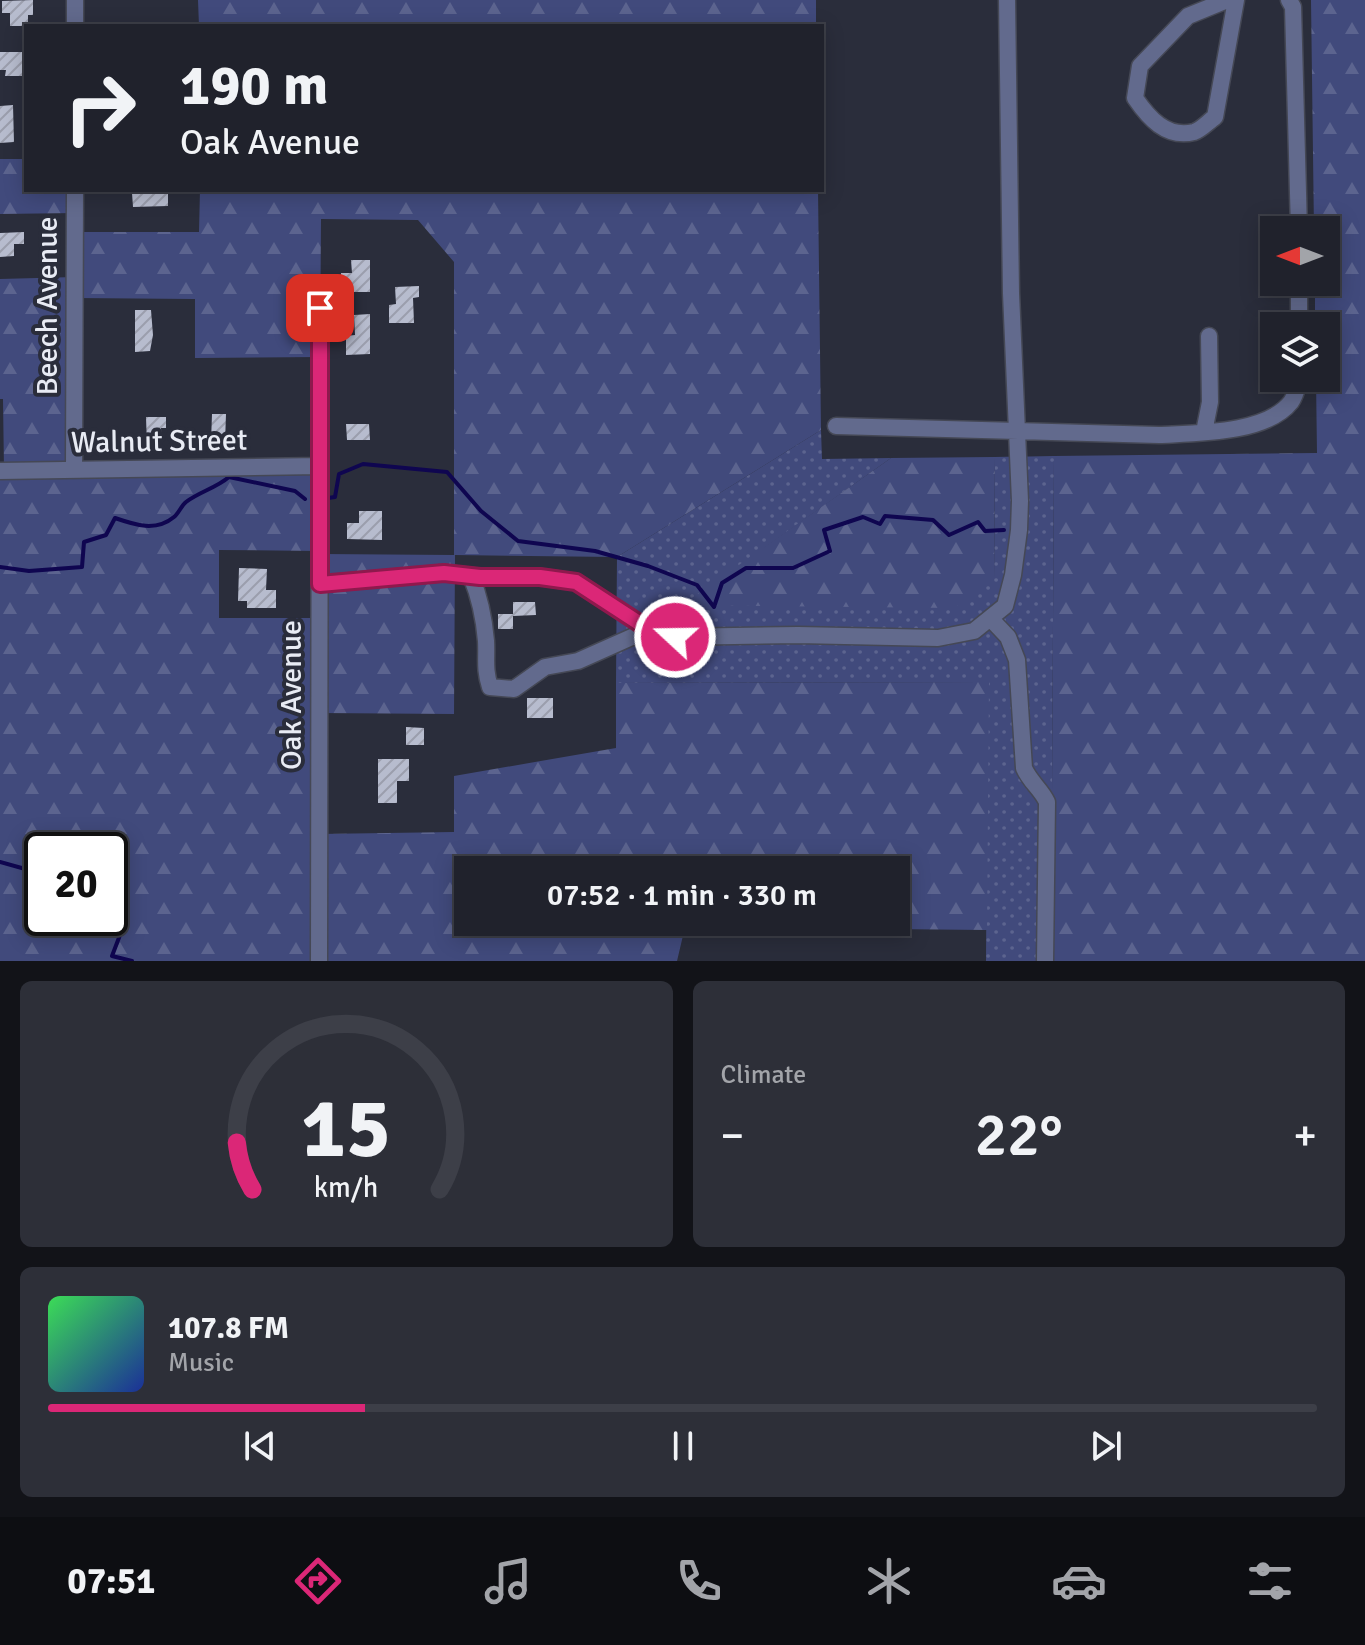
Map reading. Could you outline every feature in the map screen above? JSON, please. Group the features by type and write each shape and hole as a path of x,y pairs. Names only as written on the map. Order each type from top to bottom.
{"street":[{"path":"75,0 75,24"},
{"path":"320,584 444,573 540,577 576,582 642,625 675,637 798,635 938,638 974,631 1005,606 1019,530 1007,0"},
{"path":"1227,0 1188,16 1140,66 1135,98 1150,119 1172,132 1195,132 1215,117 1236,0"},
{"path":"1289,0 1293,7 1299,216"},
{"name":"Beech Avenue","path":"74,470 75,192"},
{"name":"Oak Avenue","path":"319,961 320,284"},
{"path":"1204,432 1210,402 1209,336"},
{"path":"836,426 1159,435 1204,432 1246,426 1277,414 1292,401 1295,392"},
{"name":"Walnut Street","path":"0,471 319,466"},
{"path":"471,576 481,601 486,644 484,670 490,687 514,689 545,667 578,661 652,628"},
{"path":"990,618 1008,637 1017,660 1024,768 1047,802 1045,961"}],"green space":[{"path":"198,0 816,0 816,24 199,24"},
{"path":"1311,0 1365,0 1365,961 1051,961 1054,456 1317,453 1316,392 1340,392 1340,312 1315,312 1315,296 1340,296 1340,216 1314,216"},
{"path":"0,159 24,159 24,192 75,192 75,213 0,214"},
{"path":"200,192 818,192 821,430 617,557 455,555 454,714 320,713 320,834 454,832 454,776 616,748 616,683 989,682 987,930 910,929 910,856 454,856 454,936 683,936 677,961 0,961 0,471 4,470 3,399 0,399 0,279 75,277 75,232 199,232","holes":["321,219 418,220 454,262 454,555 319,554 319,618 219,618 219,550 319,551 319,466 74,469 76,298 195,299 195,358 320,357"]},
{"path":"821,430 822,459 891,458 684,605 994,579 995,457 1054,456 1051,961 986,961 988,682 616,683 617,557"},
{"path":"995,457 994,579 954,608 682,605 891,458"}],"building":[{"path":"33,0 33,15 28,15 28,24 10,26 10,13 2,13 2,1"},
{"path":"0,52 24,52 23,76 5,76 6,70 0,70"},
{"path":"13,105 14,142 0,143 0,106"},
{"path":"168,192 168,206 133,207 132,193"},
{"path":"24,232 24,244 14,244 14,256 0,257 0,233"},
{"path":"351,260 370,260 370,292 341,292 341,273 352,273"},
{"path":"419,286 419,297 413,298 414,323 389,323 389,305 396,304 395,287"},
{"path":"135,310 151,310 153,335 150,351 135,352"},
{"path":"370,314 370,354 346,355 346,336 355,335 354,315"},
{"path":"212,414 226,414 225,443 211,442"},
{"path":"146,417 166,417 166,428 161,428 162,447 147,447"},
{"path":"346,424 369,424 370,440 347,440"},
{"path":"359,511 382,511 382,540 347,539 347,523 359,523"},
{"path":"239,568 267,569 266,590 276,590 276,608 247,608 247,601 238,601"},
{"path":"513,602 535,602 536,615 513,616 513,629 498,629 498,614 513,614"},
{"path":"527,698 553,698 553,718 527,718"},
{"path":"406,727 424,728 424,745 406,745"},
{"path":"378,759 409,759 409,781 397,781 397,803 378,803"}],"waterway":[{"path":"328,498 335,497 339,474 363,464 447,472 481,511 518,541 595,551 648,566 697,585 714,607 722,583 746,568 793,568 830,551 824,530 863,517 880,524 885,516 933,520 949,535 978,522 985,531 1004,530"},
{"path":"0,567 29,571 82,567 84,542 106,535 115,518 138,525 153,526 167,522 184,504 229,477 295,491 305,499"},
{"path":"0,862 24,869"},
{"path":"120,936 112,956 132,961"}],"route":[{"path":"320,308 320,584 444,573 480,577 540,577 576,582 642,625 675,637"}]}
